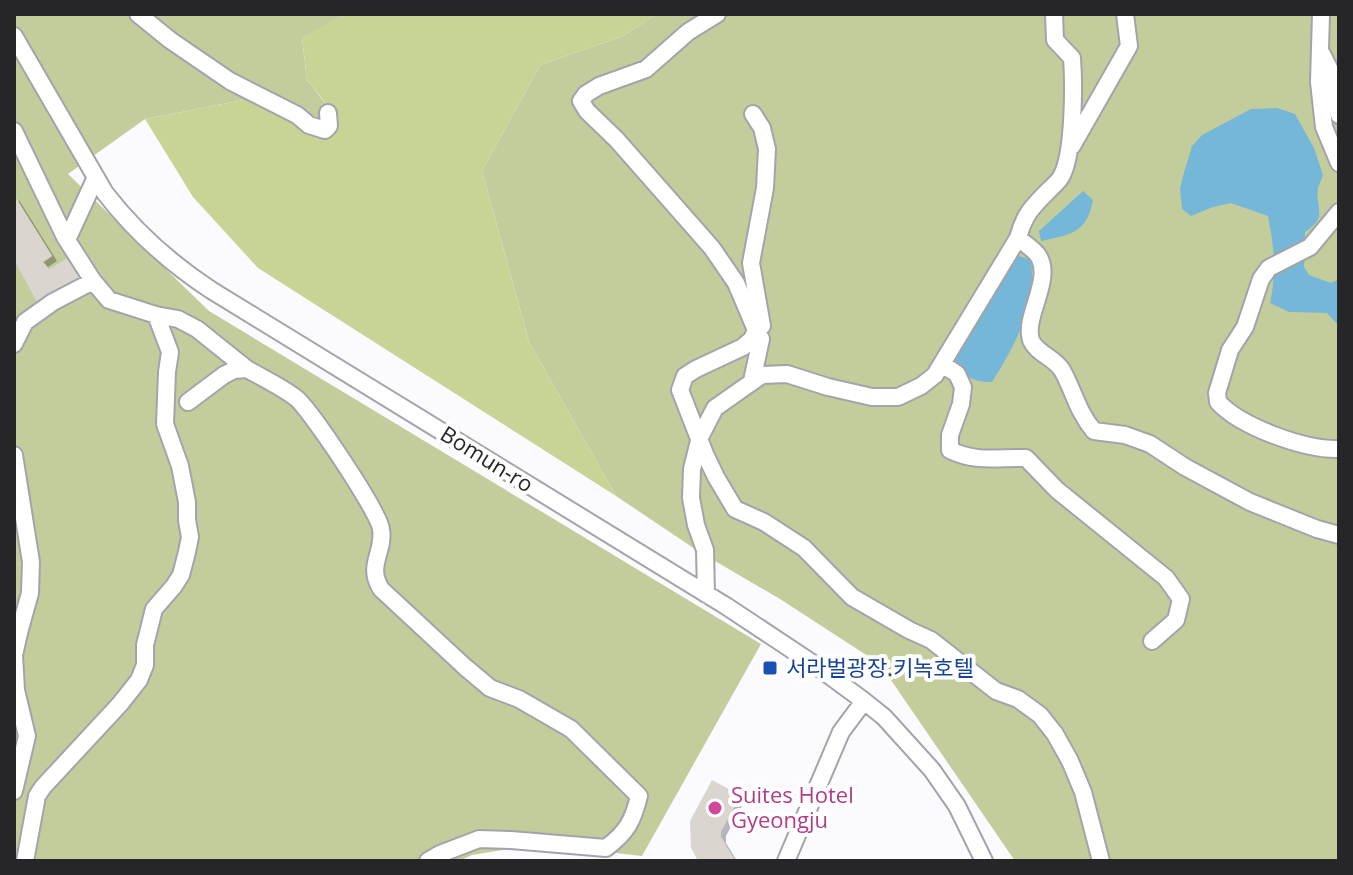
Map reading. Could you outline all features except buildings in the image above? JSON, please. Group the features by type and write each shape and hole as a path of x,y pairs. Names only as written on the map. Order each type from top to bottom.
{"street":[{"path":"138,14 230,81 297,115 309,125 325,130 329,126 328,113"},
{"path":"717,14 688,32 646,69 599,86 581,101 712,248 736,283 761,339 757,378"},
{"path":"1054,14 1055,40 1072,58 1068,155"},
{"path":"1125,14 1129,46"},
{"path":"706,594 705,550 691,498 692,469 700,437 715,408 757,378 787,374 872,397 898,397 935,375 1018,238 1023,220 1061,177 1068,155 1129,46 1139,14"},
{"path":"1321,14 1319,82 1324,127 1339,163"},
{"name":"Bomun-ro","path":"14,36 105,193 121,214 161,253 184,272 706,594 818,667 884,717 932,770 957,806 984,861"},
{"path":"1320,49 1332,74 1339,115"},
{"path":"753,114 762,128 767,149 765,188 751,263 766,343 757,378"},
{"path":"14,131 67,240 109,300 178,319 197,329 247,369 297,398 355,479 378,518 382,530 374,568 381,589 490,688 519,699 571,729 639,796 634,816 624,833 606,848 479,839 428,861"},
{"path":"67,240 96,177"},
{"path":"1339,212 1310,247 1269,268 1261,279 1245,327 1230,350 1217,393 1218,402 1224,409 1261,430 1326,450 1339,449"},
{"path":"1018,238 1038,255 1042,266 1039,300 1031,317 1032,344 1061,367 1083,418 1094,431 1125,435 1150,444 1250,502 1339,535"},
{"path":"14,344 25,322 53,302 93,281"},
{"path":"25,861 37,796 139,680 145,665 145,645 154,609 181,575 187,552 190,537 187,502 180,466 165,424 170,352 156,315"},
{"path":"756,330 743,347 685,376 680,390 705,454 735,509 764,522 804,548 852,597 931,640 996,691 1018,699 1040,715 1055,734 1083,792 1101,861"},
{"path":"942,364 957,374 963,387 961,404 950,435 950,450 964,457 1026,458 1057,490 1166,578 1181,599 1176,620 1152,641"},
{"path":"188,402 224,375 247,369"},
{"path":"14,455 31,562 30,593 14,655 16,690 27,736 14,791"},
{"path":"786,861 841,732 864,701"}],"green space":[{"path":"14,14 346,14 302,38 307,80 339,121 333,135 313,129 254,98 145,119 68,174 209,311 761,644 642,856 539,844 472,855 459,861 14,861"},
{"path":"346,14 657,14 623,36 540,65 482,171 529,342 616,496 258,268 193,197 145,119 254,98 313,129 333,135 339,120 307,80 302,37"},
{"path":"657,14 1339,14 1339,861 1015,861 880,664 616,496 529,342 482,171 540,65 623,36"}],"water":[{"path":"1277,108 1295,114 1314,148 1323,175 1318,188 1319,217 1305,232 1304,267 1309,275 1331,283 1339,279 1339,322 1336,323 1327,313 1289,312 1270,303 1274,259 1268,216 1231,203 1191,216 1182,209 1180,189 1183,176 1192,146 1202,135 1251,109"},
{"path":"1083,191 1093,200 1082,226 1069,234 1041,241 1039,231"},
{"path":"1014,254 1031,260 1031,293 1027,309 1009,354 992,382 975,380 955,362 963,341 994,293"}],"place":[{"name":"서라벌광장.키녹호텔","path":"770,668"},
{"name":"Suites Hotel Gyeongju","path":"715,808"}]}
